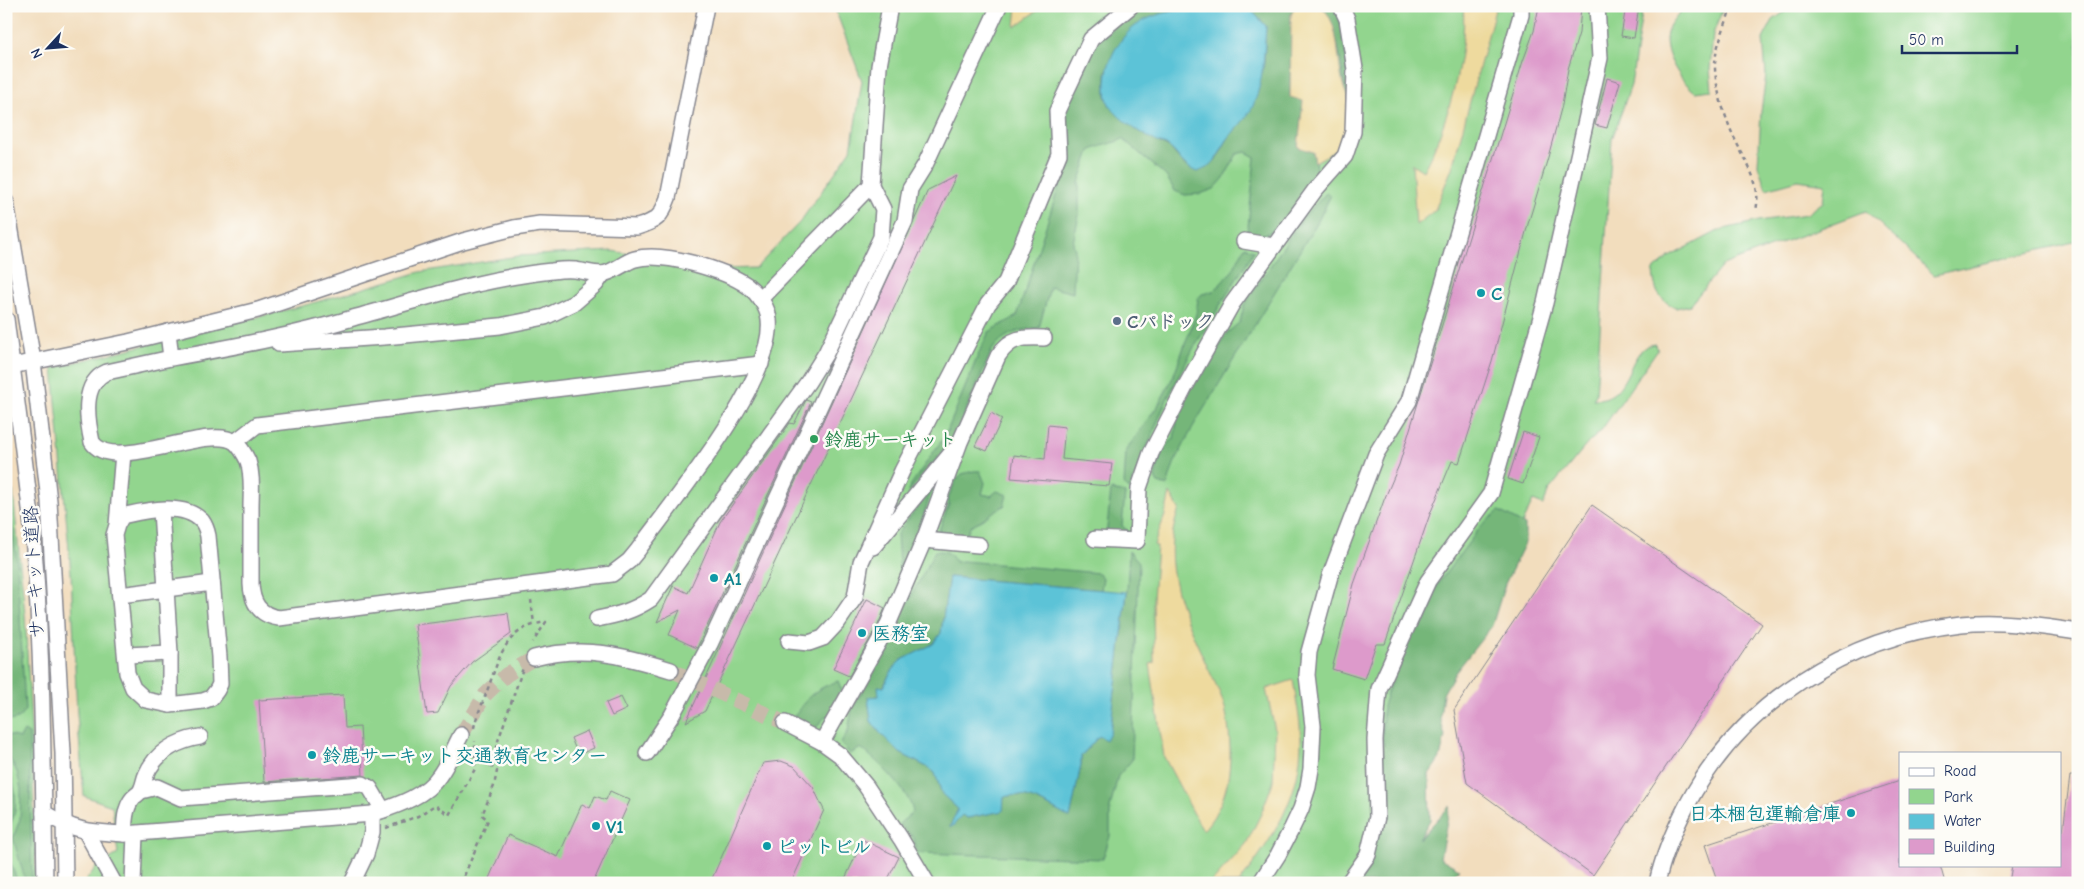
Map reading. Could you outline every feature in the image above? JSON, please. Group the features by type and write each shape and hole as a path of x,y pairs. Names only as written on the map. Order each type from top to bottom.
{"street":[{"path":"12,366 258,310 463,241 514,228 540,224 637,227 656,219 662,213 668,198 706,6"},
{"path":"597,619 624,614 638,608 651,599 808,382 826,352 881,237 883,209 871,185 879,66 890,6"},
{"path":"647,753 672,715 710,644 905,221 910,189 925,165 999,6"},
{"path":"789,641 809,643 823,638 838,622 855,597 861,562 902,471 983,313 1006,282 1059,154 1057,111 1091,39 1131,6"},
{"path":"1095,539 1137,541 1139,488 1151,453 1232,304 1273,246 1345,156 1353,132 1355,69 1347,19 1342,6"},
{"path":"1260,883 1292,828 1308,787 1312,762 1314,726 1307,675 1309,652 1330,576 1376,454 1409,402 1484,146 1521,15 1521,6"},
{"path":"1348,883 1368,855 1377,817 1375,740 1379,689 1428,581 1491,493 1494,484 1545,303 1600,58 1598,6"},
{"path":"760,299 871,185"},
{"name":"サーキット道路","path":"6,202 33,361 50,510 66,826 65,883"},
{"path":"1244,241 1273,246"},
{"path":"266,341 281,345 374,338 500,326 545,317 574,304 596,284 603,274 636,259 672,259 690,262 733,278 746,285 760,299 769,320 767,344 761,364 736,412 720,437 638,550 622,568 612,574 603,576 288,618 269,616 257,607 252,593 251,473 244,454 235,442 226,438 123,453 104,452 96,448 92,442 88,394 91,386 101,374 107,372 266,341 471,284 553,270 572,269 603,274"},
{"name":"サーキット道路","path":"6,319 21,425 33,539 40,672 45,883"},
{"path":"168,332 171,358"},
{"path":"822,742 876,648 924,540 960,442 1004,346 1016,340 1044,338"},
{"path":"235,442 257,425 761,364"},
{"path":"861,562 960,442"},
{"path":"117,525 122,516 161,510 184,510 196,516 204,523 208,536 220,657 220,684 211,698 203,701 170,704 146,700 133,688 127,673 114,535 117,525 123,453"},
{"path":"161,510 170,653 170,704"},
{"path":"924,540 979,545"},
{"path":"120,595 212,583"},
{"path":"1657,883 1667,850 1679,821 1702,780 1720,755 1763,708 1818,669 1861,648 1898,636 1962,624 2014,623 2078,632"},
{"path":"534,658 555,653 597,652 627,657 671,670"},
{"path":"126,655 170,653"},
{"path":"785,723 822,742 840,755 866,786 927,883"},
{"path":"44,813 66,826 86,832 130,834 378,812 400,804 431,787 440,776 461,735"},
{"path":"141,791 145,775 166,748 184,740 200,737"},
{"path":"133,883 130,834 124,821 132,798 141,791 157,787 182,798 363,784 370,788 378,812 366,854 352,883"},
{"path":"86,832 114,883"}],"path":[{"path":"1731,6 1716,47 1715,69 1717,86 1729,126 1754,177 1757,192 1756,210"},
{"path":"461,883 488,820"}],"green space":[{"name":"鈴鹿サーキット","path":"834,6 1643,6 1631,85 1612,139 1596,395 1593,399 1606,398 1615,392 1623,383 1639,353 1646,347 1655,344 1658,349 1600,432 1588,443 1549,490 1543,505 1533,501 1503,562 1417,654 1383,847 1355,883 84,883 97,866 118,854 112,806 84,796 77,714 71,573 53,368 306,305 420,272 518,256 612,251 722,269 756,268 800,222 851,150 862,81"},
{"path":"1136,6 1201,6 1151,17 1106,71 1106,96 1110,106 1138,131 1171,149 1186,167 1216,160 1230,135 1252,107 1264,64 1266,26 1251,10 1244,6 1295,6 1291,15 1290,96 1303,101 1298,147 1313,152 1317,172 1298,206 1282,225 1260,236 1247,237 1255,157 1246,152 1237,154 1224,178 1214,189 1200,194 1185,195 1175,191 1166,176 1123,139 1090,151 1079,183 1079,215 1073,243 1075,250 1073,293 1050,287 1039,328 1013,333 997,344 992,350 953,440 908,492 910,486 946,434 989,332 1017,316 1067,161 1063,112 1089,53"},
{"path":"1321,6 1336,6 1342,25 1352,103 1346,97 1341,62 1332,23"},
{"path":"1684,6 1724,6 1713,34 1710,69 1712,90 1695,92 1677,72 1669,55 1666,37 1668,29"},
{"path":"1793,6 2078,6 2078,241 1934,275 1866,211 1723,265 1690,305 1676,308 1665,301 1656,289 1653,271 1669,257 1720,230 1759,221 1807,214 1823,202 1825,184 1798,180 1766,189 1758,165 1761,112 1766,75 1763,39 1773,20"},
{"path":"1327,192 1330,197 1318,221 1194,425 1174,464 1167,486 1158,483 1155,478 1159,461 1163,451 1174,439 1177,419 1186,394 1212,351 1220,346 1226,334 1240,322 1244,305 1303,218"},
{"path":"1245,246 1254,251 1194,347 1166,401 1130,489 1124,485 1126,450 1159,404 1173,377 1196,314 1198,299 1202,294 1214,291 1233,270"},
{"path":"980,471 985,483 982,494 991,496 997,491 1007,495 1004,506 970,526 966,538 938,533 949,504 948,498 956,480 962,474"},
{"path":"6,488 13,491 25,615 32,743 36,883 6,883"},
{"path":"932,488 918,534 900,578 897,534"},
{"path":"1111,490 1125,493 1122,526 1127,530 1128,540 1106,537"},
{"path":"6,493 8,494 17,560 25,710 17,719 12,720 6,720"},
{"path":"1499,511 1525,525 1525,543 1505,584 1492,626 1455,673 1443,694 1440,717 1445,736 1440,758 1429,774 1430,820 1419,839 1450,806 1440,858 1459,869 1446,883 1356,883 1379,834 1385,806 1381,762 1383,706 1394,671 1422,605 1482,525"},
{"path":"935,551 947,552 955,562 963,561 1099,573 1103,578 1101,590 949,577 941,633 933,644 900,661 889,675 879,696 868,697 871,721 880,733 900,753 935,773 942,794 958,809 950,826 962,814 968,818 1002,811 1004,797 1013,795 1038,801 1070,818 1081,765 1081,756 1099,736 1110,732 1127,592 1129,551 1139,562 1132,760 1118,776 1110,808 1110,836 1103,859 917,853 914,838 899,824 913,812 906,795 884,769 861,748 850,754 841,743 848,731 852,709 891,641 890,636"},
{"path":"838,681 844,696 833,715 825,717 815,729 790,719 814,693"},
{"path":"24,731 29,734 32,883 26,883 13,838 20,819 21,789 17,772 6,751 8,735 20,738"},
{"path":"6,765 16,797 14,814 7,829"},
{"path":"6,850 18,883 6,883"}],"sand":[{"path":"1017,6 1044,6 1015,27"},
{"path":"1295,6 1321,6 1329,16 1337,40 1342,81 1352,103 1351,121 1340,148 1315,162 1313,152 1298,147 1303,101 1290,97 1291,15"},
{"path":"1463,6 1496,6 1452,168 1435,210 1416,225 1412,164 1423,171 1440,135 1459,68 1464,25"},
{"path":"1170,493 1179,509 1173,530 1171,550 1176,590 1182,609 1221,697 1225,708 1229,734 1230,761 1226,788 1215,815 1203,831 1164,757 1150,664 1154,663 1153,599 1157,546 1154,545 1165,515"},
{"path":"1293,680 1301,737 1297,778 1291,797 1274,833 1239,883 1211,883 1246,844 1261,814 1273,782 1275,730 1266,689"}],"water":[{"path":"1201,6 1244,6 1251,10 1266,26 1261,77 1253,106 1227,140 1215,160 1208,167 1197,172 1187,166 1166,145 1141,133 1118,116 1109,104 1106,77 1108,66 1117,46 1139,23 1168,12"},
{"path":"949,577 1127,592 1110,732 1106,740 1099,736 1081,756 1081,765 1070,818 1038,801 1013,795 1004,797 1003,811 967,818 962,815 950,827 958,809 942,794 935,773 900,753 871,721 868,697 879,696 878,686 884,687 889,675 900,661 933,644 941,633"}],"building":[{"name":"C","path":"1539,6 1581,6 1579,33 1568,69 1562,105 1492,361 1459,463 1452,461 1430,514 1385,644 1376,644 1364,679 1332,669 1354,584 1384,500 1399,465 1523,61 1534,31"},
{"path":"1626,6 1639,6 1634,38 1621,36"},
{"path":"1607,78 1620,82 1607,128 1595,125"},
{"path":"956,176 705,711 686,722 928,190"},
{"name":"A1","path":"806,400 811,402 697,648 669,635 680,610 657,622 673,586 688,593 720,522 790,423 794,424"},
{"path":"991,413 1002,419 987,451 975,446"},
{"path":"1048,425 1065,427 1062,459 1112,464 1109,486 1011,478 1014,455 1045,459"},
{"path":"1523,432 1539,437 1523,484 1508,479"},
{"path":"1592,505 1762,624 1593,875 1467,783 1454,710"},
{"name":"医務室","path":"867,599 885,608 878,625 849,676 833,669"},
{"path":"508,613 511,634 472,662 451,686 438,713 427,714 415,625"},
{"name":"鈴鹿サーキット交通教育センター","path":"343,695 345,728 360,727 363,775 264,782 259,700"},
{"path":"621,697 627,709 612,716 606,703"},
{"path":"587,731 594,748 578,755 571,738"},
{"name":"ピットビル","path":"781,761 794,766 813,787 824,810 791,883 710,883 763,763"},
{"path":"2070,776 2078,776 2078,883 2009,883 2012,866 2062,866 2063,831"},
{"name":"日本梱包運輸倉庫","path":"1899,781 1899,866 1940,866 1945,883 1718,883 1705,845"},
{"path":"610,791 630,800 593,883 487,883 508,835 558,857 582,804 590,808 595,796 606,800"},
{"path":"863,840 899,857 886,883 843,883"}],"tunnel":[{"path":"461,735 485,695 506,675 534,658"},
{"path":"671,670 785,723"}],"place":[{"name":"C","path":"1481,293"},
{"name":"Cパドック","path":"1117,321"},
{"name":"鈴鹿サーキット","path":"814,439"},
{"name":"A1","path":"714,578"},
{"name":"医務室","path":"862,633"},
{"name":"鈴鹿サーキット交通教育センター","path":"312,755"},
{"name":"日本梱包運輸倉庫","path":"1851,813"},
{"name":"V1","path":"596,826"},
{"name":"ピットビル","path":"767,846"}]}
